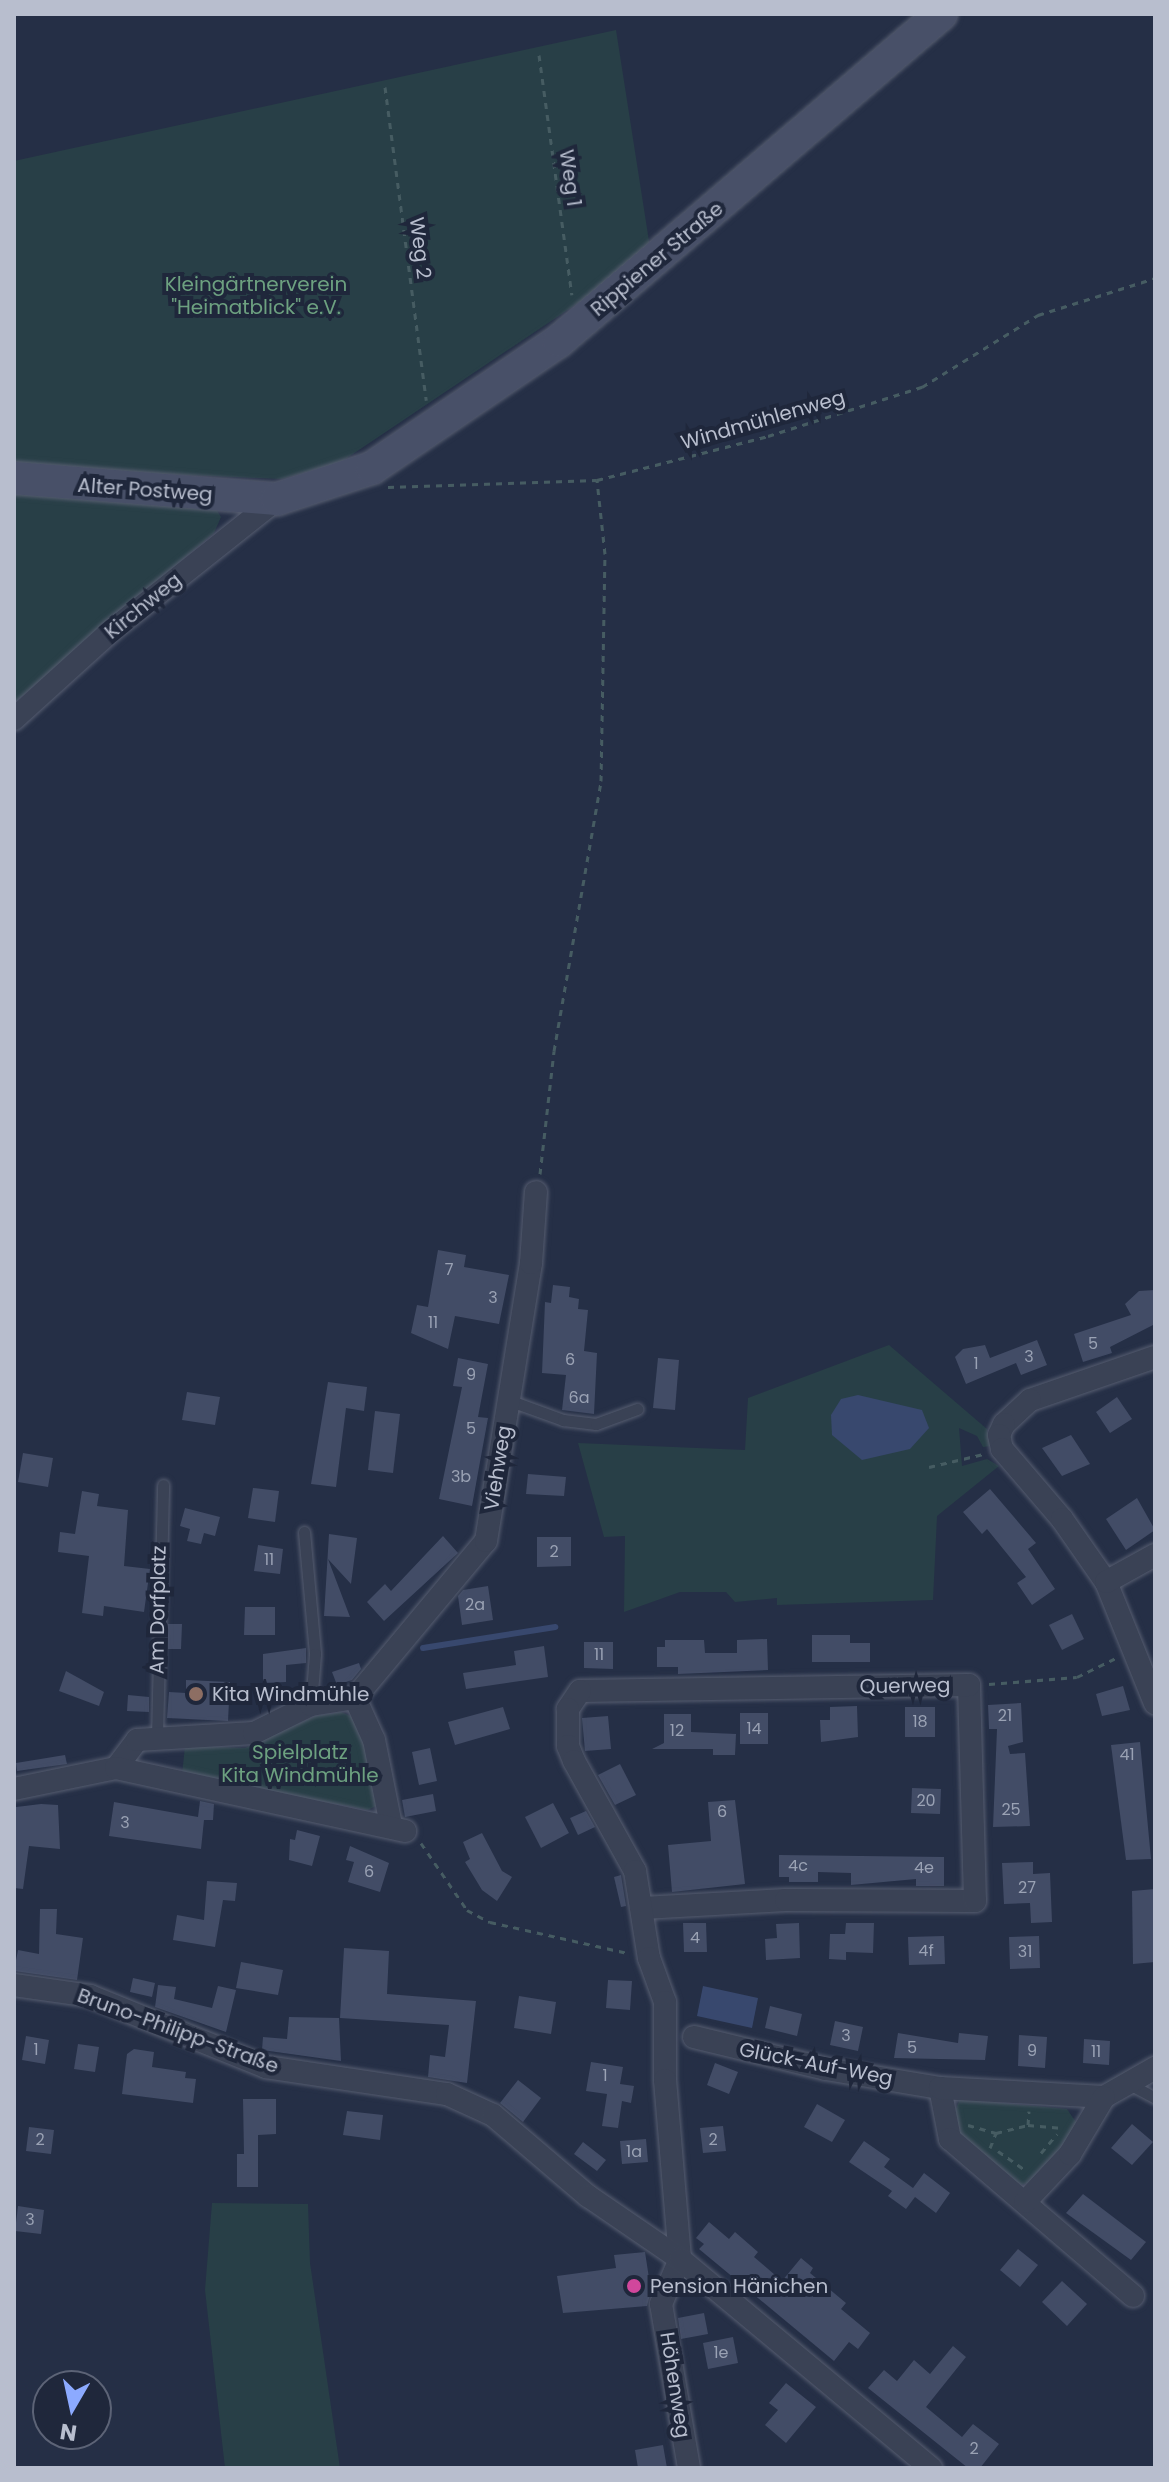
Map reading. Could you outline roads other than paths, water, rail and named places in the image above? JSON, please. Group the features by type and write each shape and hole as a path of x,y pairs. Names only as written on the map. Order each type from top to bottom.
{"street":[{"name":"Rippiener Straße","path":"277,499 354,477 559,341 941,14"},
{"name":"Alter Postweg","path":"14,478 277,499"},
{"name":"Kirchweg","path":"14,719 111,631 277,499"},
{"name":"Viehweg","path":"355,1698 486,1541 531,1263 536,1192"},
{"path":"1155,1357 1030,1400 1004,1424 999,1435 1002,1449 1062,1519 1106,1582 1137,1648 1155,1703"},
{"path":"1106,1582 1155,1555"},
{"name":"Querweg","path":"643,1908 786,1900 975,1901 969,1685 580,1691 568,1709 568,1746 635,1871 649,1958 665,2002 665,2080 680,2259"},
{"path":"14,1789 116,1768 398,1828 374,1740 355,1698 311,1705 254,1733 221,1739 157,1736 137,1740 116,1768"},
{"name":"Bruno-Philipp-Straße","path":"14,1985 90,1996 266,2067 447,2094 493,2115 588,2196 680,2259 931,2468"},
{"name":"Glück-Auf-Weg","path":"694,2037 826,2069 940,2088 1031,2096 1104,2097 1131,2085 1155,2068"},
{"path":"940,2088 942,2117 950,2139 1133,2296"},
{"path":"1025,2202 1084,2133 1104,2097"},
{"name":"Höhenweg","path":"680,2259 661,2304 689,2468"}],"lane":[{"path":"508,1400 563,1420 596,1424 637,1409"},
{"name":"Am Dorfplatz","path":"157,1736 163,1485"},
{"path":"304,1532 315,1654 311,1705"},
{"path":"1131,2085 1155,2098"}],"water":[{"path":"858,1395 922,1410 929,1428 910,1449 862,1460 832,1435 831,1415 841,1399"},
{"path":"703,1986 758,1998 752,2028 697,2016"}],"waterway":[{"path":"423,1648 555,1627"}],"place":[{"name":"Kita Windmühle","path":"196,1694"},
{"name":"Pension Hänichen","path":"634,2286"}],"park label":[{"name":"Kleingärtnerverein \"Heimatblick\" e.V.","path":"256,296"},
{"name":"Spielplatz Kita Windmühle","path":"300,1764"}]}
